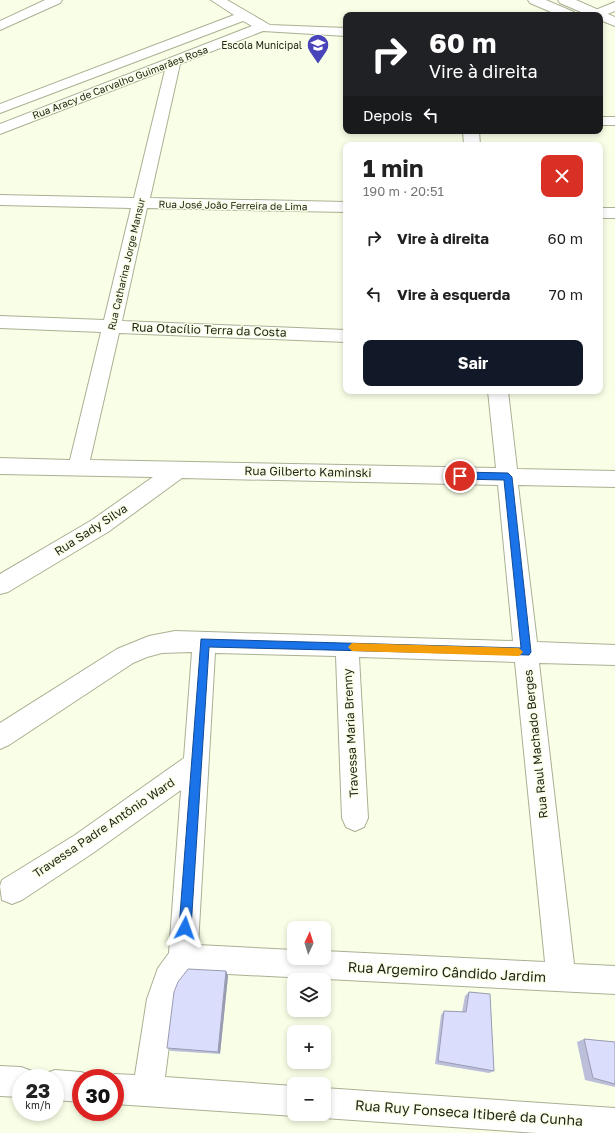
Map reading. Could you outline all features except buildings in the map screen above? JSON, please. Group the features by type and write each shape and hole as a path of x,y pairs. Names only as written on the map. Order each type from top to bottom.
{"street":[{"path":"6,23 55,0"},
{"path":"6,23 68,0"},
{"path":"218,0 262,27 279,31 343,32"},
{"path":"535,0 562,12"},
{"path":"566,0 593,12"},
{"path":"602,12 615,6"},
{"name":"Rua Aracy de Carvalho Guimarães Rosa","path":"0,109 244,16"},
{"path":"603,16 615,22"},
{"name":"Rua Aracy de Carvalho Guimarães Rosa","path":"0,129 262,27"},
{"path":"603,30 615,35"},
{"name":"Rua Catharina Jorge Mansur","path":"78,468 174,61"},
{"path":"603,121 615,121"},
{"name":"Rua José João Ferreira de Lima","path":"0,200 343,207"},
{"path":"603,213 615,213"},
{"name":"Rua Otacílio Terra da Costa","path":"0,322 343,336"},
{"name":"Rua Raul Machado Berges","path":"498,394 561,977"},
{"name":"Rua Gilberto Kaminski","path":"0,466 615,479"},
{"name":"Rua Sady Silva","path":"0,586 100,526 178,470"},
{"path":"0,737 125,656 139,648 156,643 204,642 615,655"},
{"path":"148,1091 160,999 168,978 183,958 204,642"},
{"name":"Travessa Maria Brenny","path":"347,647 355,818"},
{"name":"Travessa Padre Antônio Ward","path":"12,890 116,822 196,764"},
{"name":"Rua Argemiro Cândido Jardim","path":"183,958 615,980"},
{"path":"0,1081 12,1082"},
{"path":"124,1090 287,1101"},
{"name":"Rua Ruy Fonseca Itiberê da Cunha","path":"331,1103 615,1123"}],"slow traffic":[{"path":"352,647 519,652"}],"place":[{"name":"Escola Municipal","path":"318,64"}],"route":[{"path":"185,928 204,642 526,652 508,477 460,476"}]}
